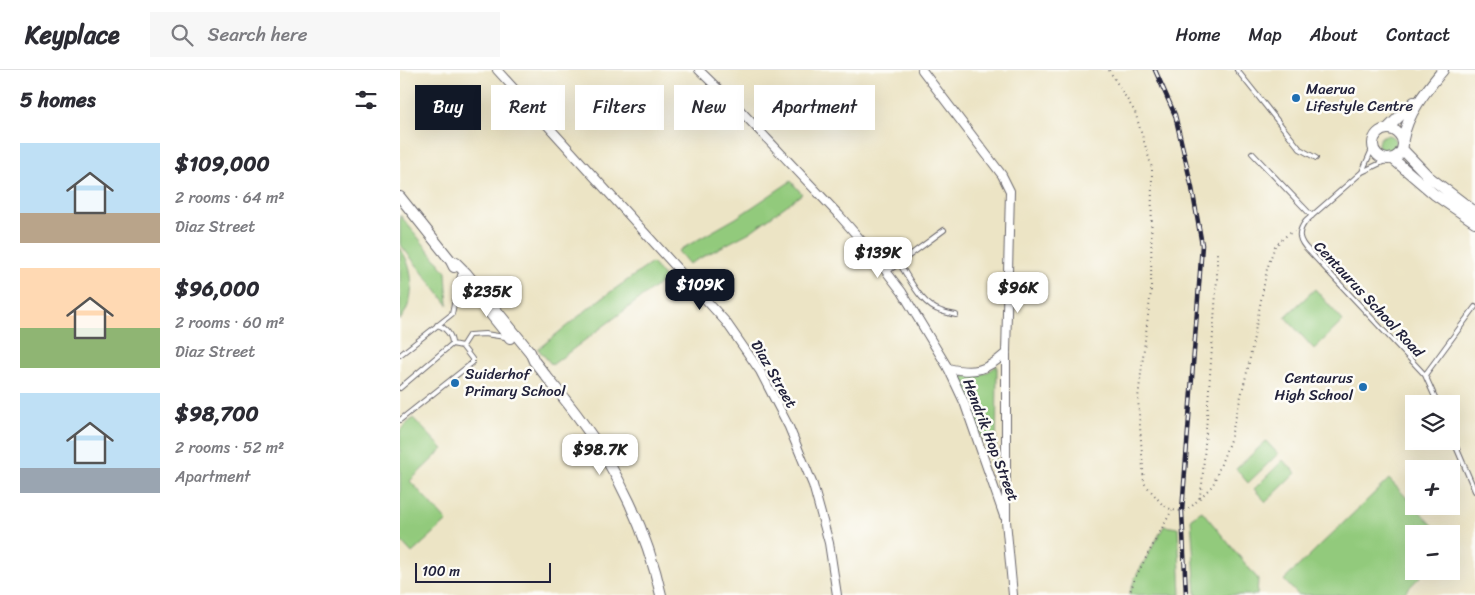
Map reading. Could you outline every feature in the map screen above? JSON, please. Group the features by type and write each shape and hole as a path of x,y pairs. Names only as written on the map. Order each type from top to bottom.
{"street":[{"name":"Diaz Street","path":"497,70 726,322 760,371 789,427 814,485 829,543 837,595"},
{"name":"Hendrik Hop Street","path":"699,70 738,108 826,201 873,254 902,292 948,368 964,402 1006,521"},
{"path":"922,70 1002,175 1010,191 1006,353 1006,521 1013,595"},
{"path":"1390,159 1397,157 1403,145 1408,119 1426,91 1443,70"},
{"path":"1426,91 1388,128 1379,131 1375,135 1373,147 1378,156 1390,159 1434,194 1475,222"},
{"path":"1388,128 1398,132 1403,145 1429,177 1475,212"},
{"path":"400,197 452,261 460,275 510,338 526,357 534,361"},
{"path":"452,261 460,267 497,311 580,419 616,478 634,513 656,570 662,595"},
{"name":"Hendrik Hop Street","path":"948,368 970,372 995,363 1006,353"}],"lane":[{"path":"1237,70 1300,149 1316,158"},
{"path":"1362,172 1373,147"},
{"path":"1252,153 1312,216"},
{"path":"1300,228 1362,172 1390,159"},
{"name":"Centaurus School Road","path":"1300,228 1300,237 1303,245 1425,375 1434,395"},
{"path":"887,272 944,230"},
{"path":"899,262 922,297 929,304 939,311 956,315"},
{"path":"400,355 452,314 460,275"},
{"path":"1425,375 1475,307"},
{"path":"400,388 452,344 452,338 447,331 442,326 437,326"},
{"path":"462,346 469,335 485,334 510,338"},
{"path":"400,420 472,363 472,358 462,346 452,344"},
{"path":"1457,450 1475,491"}],"path":[{"path":"1109,70 1135,112 1152,168 1150,291 1138,398 1144,484 1162,504 1172,510 1182,510 1191,507 1213,486 1230,440 1248,368 1267,269 1276,246 1287,235 1300,228"},
{"path":"1199,499 1203,476 1217,253"},
{"path":"1129,595 1135,578 1172,510"}],"green space":[{"path":"1383,135 1391,135 1396,140 1394,151 1383,153 1378,148 1378,140"},
{"path":"791,181 802,194 750,232 689,264 678,251 736,218"},
{"path":"400,215 446,272 448,305 400,244"},
{"path":"400,248 409,265 412,284 409,303 400,320"},
{"path":"652,263 666,279 552,365 538,349 599,300"},
{"path":"1315,289 1343,321 1314,349 1285,317"},
{"path":"997,365 996,477 975,416 957,375 978,375 988,372"},
{"path":"413,418 443,449 410,481 447,521 412,553 400,540 400,430"},
{"path":"1266,441 1278,454 1248,483 1236,469"},
{"path":"1283,460 1296,473 1266,502 1254,489"},
{"path":"1389,479 1405,496 1405,515 1423,515 1432,525 1405,525 1405,580 1417,580 1402,595 1298,595 1284,580"},
{"path":"1202,511 1258,579 1257,595 1196,595 1191,518"},
{"path":"1164,526 1178,528 1181,595 1129,595 1135,578"}],"railway":[{"path":"1155,70 1175,115 1192,188 1202,245 1182,511 1186,595"}],"place":[{"name":"Maerua Lifestyle Centre","path":"1296,98"},
{"name":"Suiderhof Primary School","path":"455,383"},
{"name":"Centaurus High School","path":"1363,387"}]}
